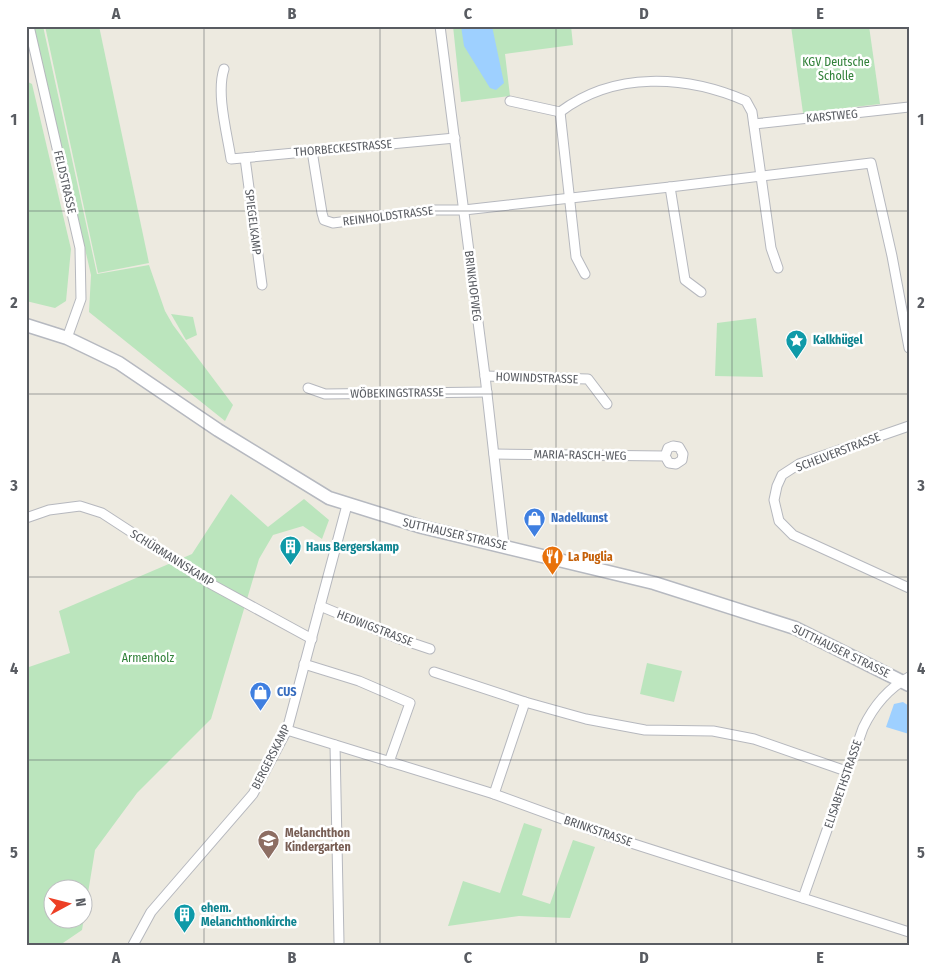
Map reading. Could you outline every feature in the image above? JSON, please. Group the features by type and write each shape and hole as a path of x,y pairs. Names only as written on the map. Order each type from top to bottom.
{"street":[{"name":"FELDSTRASSE","path":"29,26 80,248 81,299 66,338"},
{"name":"BRINKHOFWEG","path":"440,26 487,392 504,545"},
{"name":"THORBECKESTRASSE","path":"224,69 221,78 222,95 231,159 455,138"},
{"path":"510,101 560,112 577,99 605,87 622,83 656,81 690,85 731,94 746,101 752,112 771,248 778,268"},
{"name":"KARSTWEG","path":"754,124 909,107"},
{"path":"560,112 568,199 576,257 585,274"},
{"name":"REINHOLDSTRASSE","path":"312,151 324,220 333,223 432,210 464,210 670,188 871,163 896,277 909,348"},
{"name":"SPIEGELKAMP","path":"245,158 262,285"},
{"path":"670,188 685,280 701,292"},
{"name":"SUTTHAUSER STRASSE","path":"26,325 66,338 119,363 218,430 313,489 347,505 422,528 504,545 654,583 795,628 906,681"},
{"name":"HOWINDSTRASSE","path":"485,376 588,379 607,404"},
{"name":"WÖBEKINGSTRASSE","path":"308,388 325,394 487,392"},
{"name":"SCHELVERSTRASSE","path":"909,426 799,464 782,475 774,500 779,521 793,534 909,588"},
{"name":"MARIA-RASCH-WEG","path":"494,454 665,456"},
{"name":"BERGERSKAMP","path":"133,945 151,912 252,794 287,730 347,505"},
{"name":"SCHÜRMANNSKAMP","path":"26,518 49,510 80,506 102,513 211,584 312,639"},
{"name":"HEDWIGSTRASSE","path":"320,606 397,638 430,649"},
{"path":"304,664 359,681 410,703 389,762"},
{"path":"434,672 525,702 586,719 645,730 713,731 746,738 846,771"},
{"name":"ELISABETHSTRASSE","path":"803,898 846,771 871,711 883,696 906,681"},
{"path":"494,794 525,702"},
{"name":"BRINKSTRASSE","path":"287,730 494,794 609,836 909,932"},
{"path":"335,746 339,942"}],"green space":[{"path":"34,26 43,26 97,274 149,265 165,311 173,325 233,405 225,421 89,312 91,275"},
{"path":"45,26 99,26 149,263 98,273"},
{"path":"453,26 571,26 573,45 505,54 510,96 461,102"},
{"name":"KGV Deutsche Scholle","path":"791,26 869,26 880,104 803,113"},
{"path":"26,81 32,84 71,249 66,301 55,308 26,301"},
{"path":"171,314 193,317 197,335 186,340"},
{"path":"756,318 763,377 715,376 717,323"},
{"name":"Armenholz","path":"231,494 268,527 304,499 329,520 322,539 303,526 273,535 259,559 211,719 137,793 95,850 90,878 42,878 42,928 82,928 82,930 60,945 26,945 26,668 70,653 59,611 192,554"},
{"path":"647,663 682,671 674,702 640,694"},
{"path":"524,823 542,829 522,895 550,904 573,840 595,847 570,918 519,916 448,926 463,881 500,893"}],"water":[{"path":"461,26 492,26 504,83 496,90 490,88 464,46"},
{"path":"903,702 909,706 909,734 886,727 894,704"}],"place":[{"name":"Kalkhügel","path":"797,359"},
{"name":"Nadelkunst","path":"535,537"},
{"name":"Haus Bergerskamp","path":"290,566"},
{"name":"La Puglia","path":"552,576"},
{"name":"CUS","path":"261,711"},
{"name":"Melanchthon Kindergarten","path":"269,859"},
{"name":"ehem. Melanchthonkirche","path":"185,934"}]}
